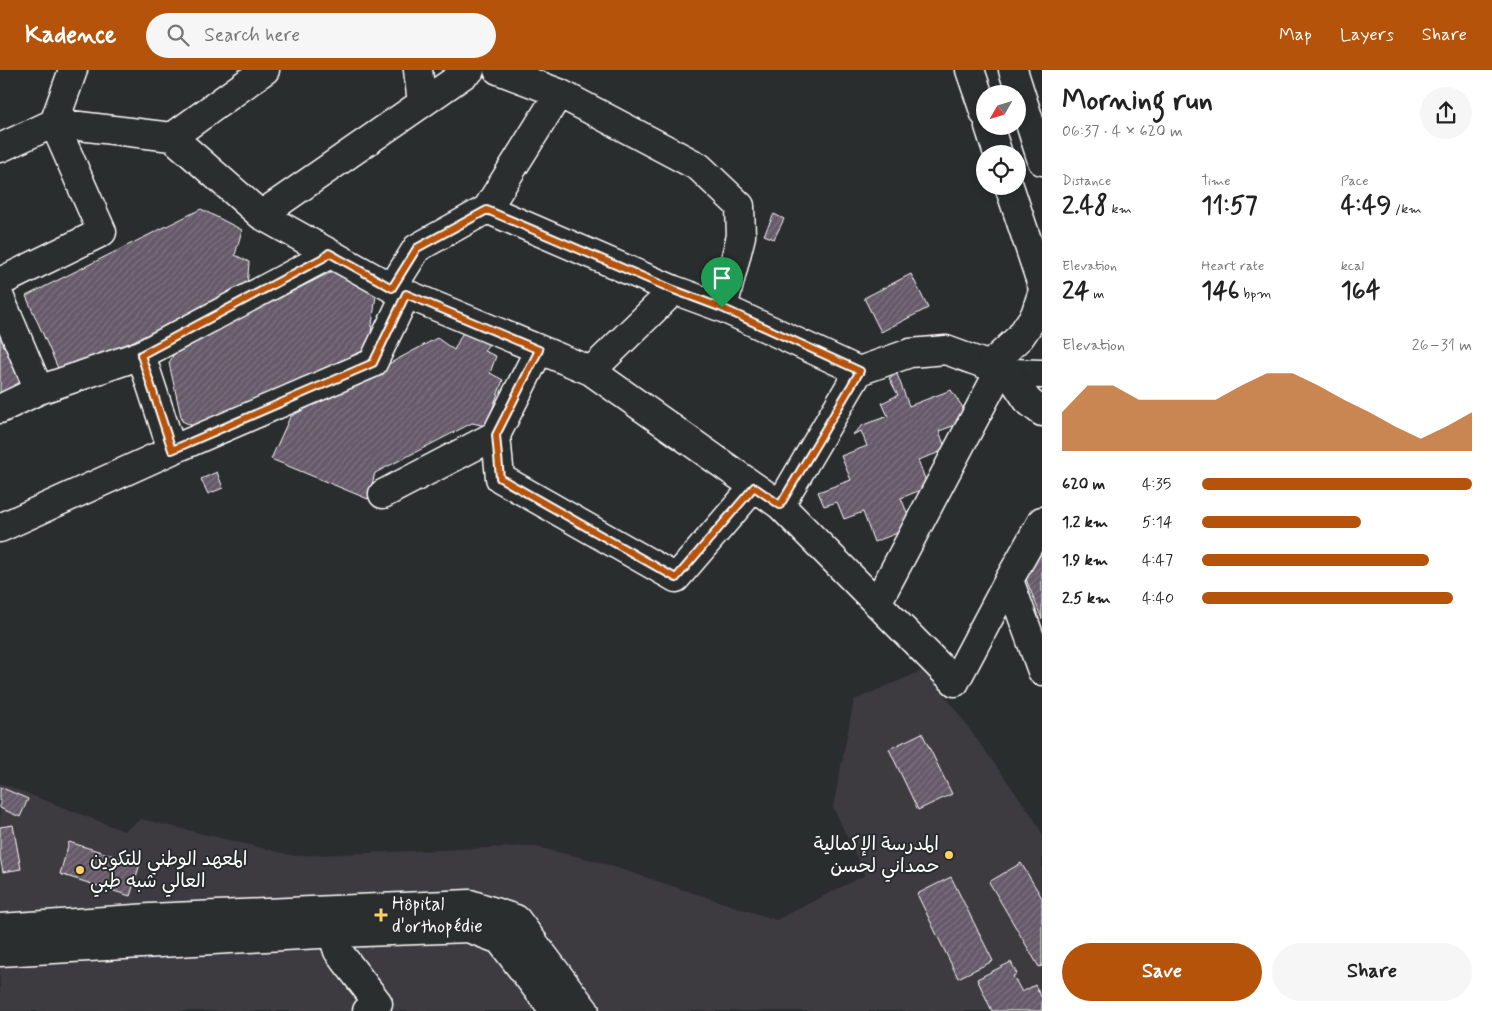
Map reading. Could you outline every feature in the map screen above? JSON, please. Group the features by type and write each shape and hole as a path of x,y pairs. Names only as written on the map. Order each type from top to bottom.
{"street":[{"path":"0,282 102,232 54,123 73,70"},
{"path":"172,137 265,70"},
{"path":"418,70 422,103"},
{"path":"261,215 470,70"},
{"path":"498,70 559,93 699,167 740,206 741,236 722,308"},
{"path":"970,70 976,88"},
{"path":"1013,70 1042,161"},
{"path":"0,528 172,450 373,363 417,248 487,210 559,93"},
{"path":"0,148 54,123 172,137 261,215 329,253 399,291 591,370 780,505 955,682 1042,521"},
{"path":"1012,195 1042,285"},
{"path":"487,210 674,290 722,308 860,371"},
{"path":"0,409 39,390 141,355 323,258 329,253"},
{"path":"591,370 674,290"},
{"path":"877,603 1000,370 1034,315 1042,294"},
{"path":"0,298 39,390"},
{"path":"539,350 496,435 500,478 676,578 754,487"},
{"path":"780,505 860,371 910,353 946,350 1000,370 1042,374"},
{"path":"141,355 172,450"},
{"path":"1000,370 1028,401 1042,412"},
{"path":"382,494 496,435"},
{"path":"1009,580 1042,671"},
{"path":"0,952 331,921 470,904 516,918 567,1007"},
{"path":"0,928 150,918 331,921"},
{"path":"331,921 338,951 378,1003 367,1011"}],"shaded area":[{"path":"926,669 1033,817 1042,834 1042,1011 0,1011 0,783 124,831 141,819 295,856 532,846 596,861 776,920 865,875 833,807 854,700"}],"building":[{"path":"201,209 242,230 235,255 249,262 247,288 61,375 26,296"},
{"path":"774,214 784,219 774,239 764,235"},
{"path":"335,270 377,287 369,348 195,427 182,421 169,363 176,350"},
{"path":"911,274 928,308 881,332 864,298"},
{"path":"0,318 29,386 0,399"},
{"path":"465,328 490,342 484,351 496,356 490,373 503,380 486,426 472,423 375,473 368,499 271,459 290,417 437,338 454,350"},
{"path":"897,374 909,406 951,390 966,412 961,423 939,431 946,450 918,460 928,487 901,498 913,527 874,542 863,512 844,519 837,502 824,506 818,492 851,480 841,456 867,446 861,431 852,435 863,425 888,416 882,403 898,395 889,378"},
{"path":"217,472 223,488 208,494 201,479"},
{"path":"1042,541 1042,619 1024,574"},
{"path":"922,733 952,794 918,810 889,749"},
{"path":"0,787 28,799 20,817 0,808"},
{"path":"13,825 21,869 3,872 0,857 0,827"},
{"path":"69,842 140,864 130,896 60,874"},
{"path":"1021,863 1042,898 1042,966 1039,967 989,882"},
{"path":"951,877 993,961 958,978 917,894"},
{"path":"1011,962 1017,974 1013,976 1022,992 1035,985 1042,998 1042,1011 992,1011 977,979"}],"place":[{"name":"المدرسة الإكمالية حمداني لحسن","path":"949,855"},
{"name":"المعهد الوطني للتكوين العالي شبه طبي","path":"80,870"},
{"name":"Hôpital d'orthopédie","path":"381,915"}],"route":[{"path":"487,210 674,290 722,308 860,371 780,505 754,487 676,578 500,478 496,435 539,350 406,294 373,363 172,450 141,355 323,258 329,253 392,288 417,248 487,210"}]}
